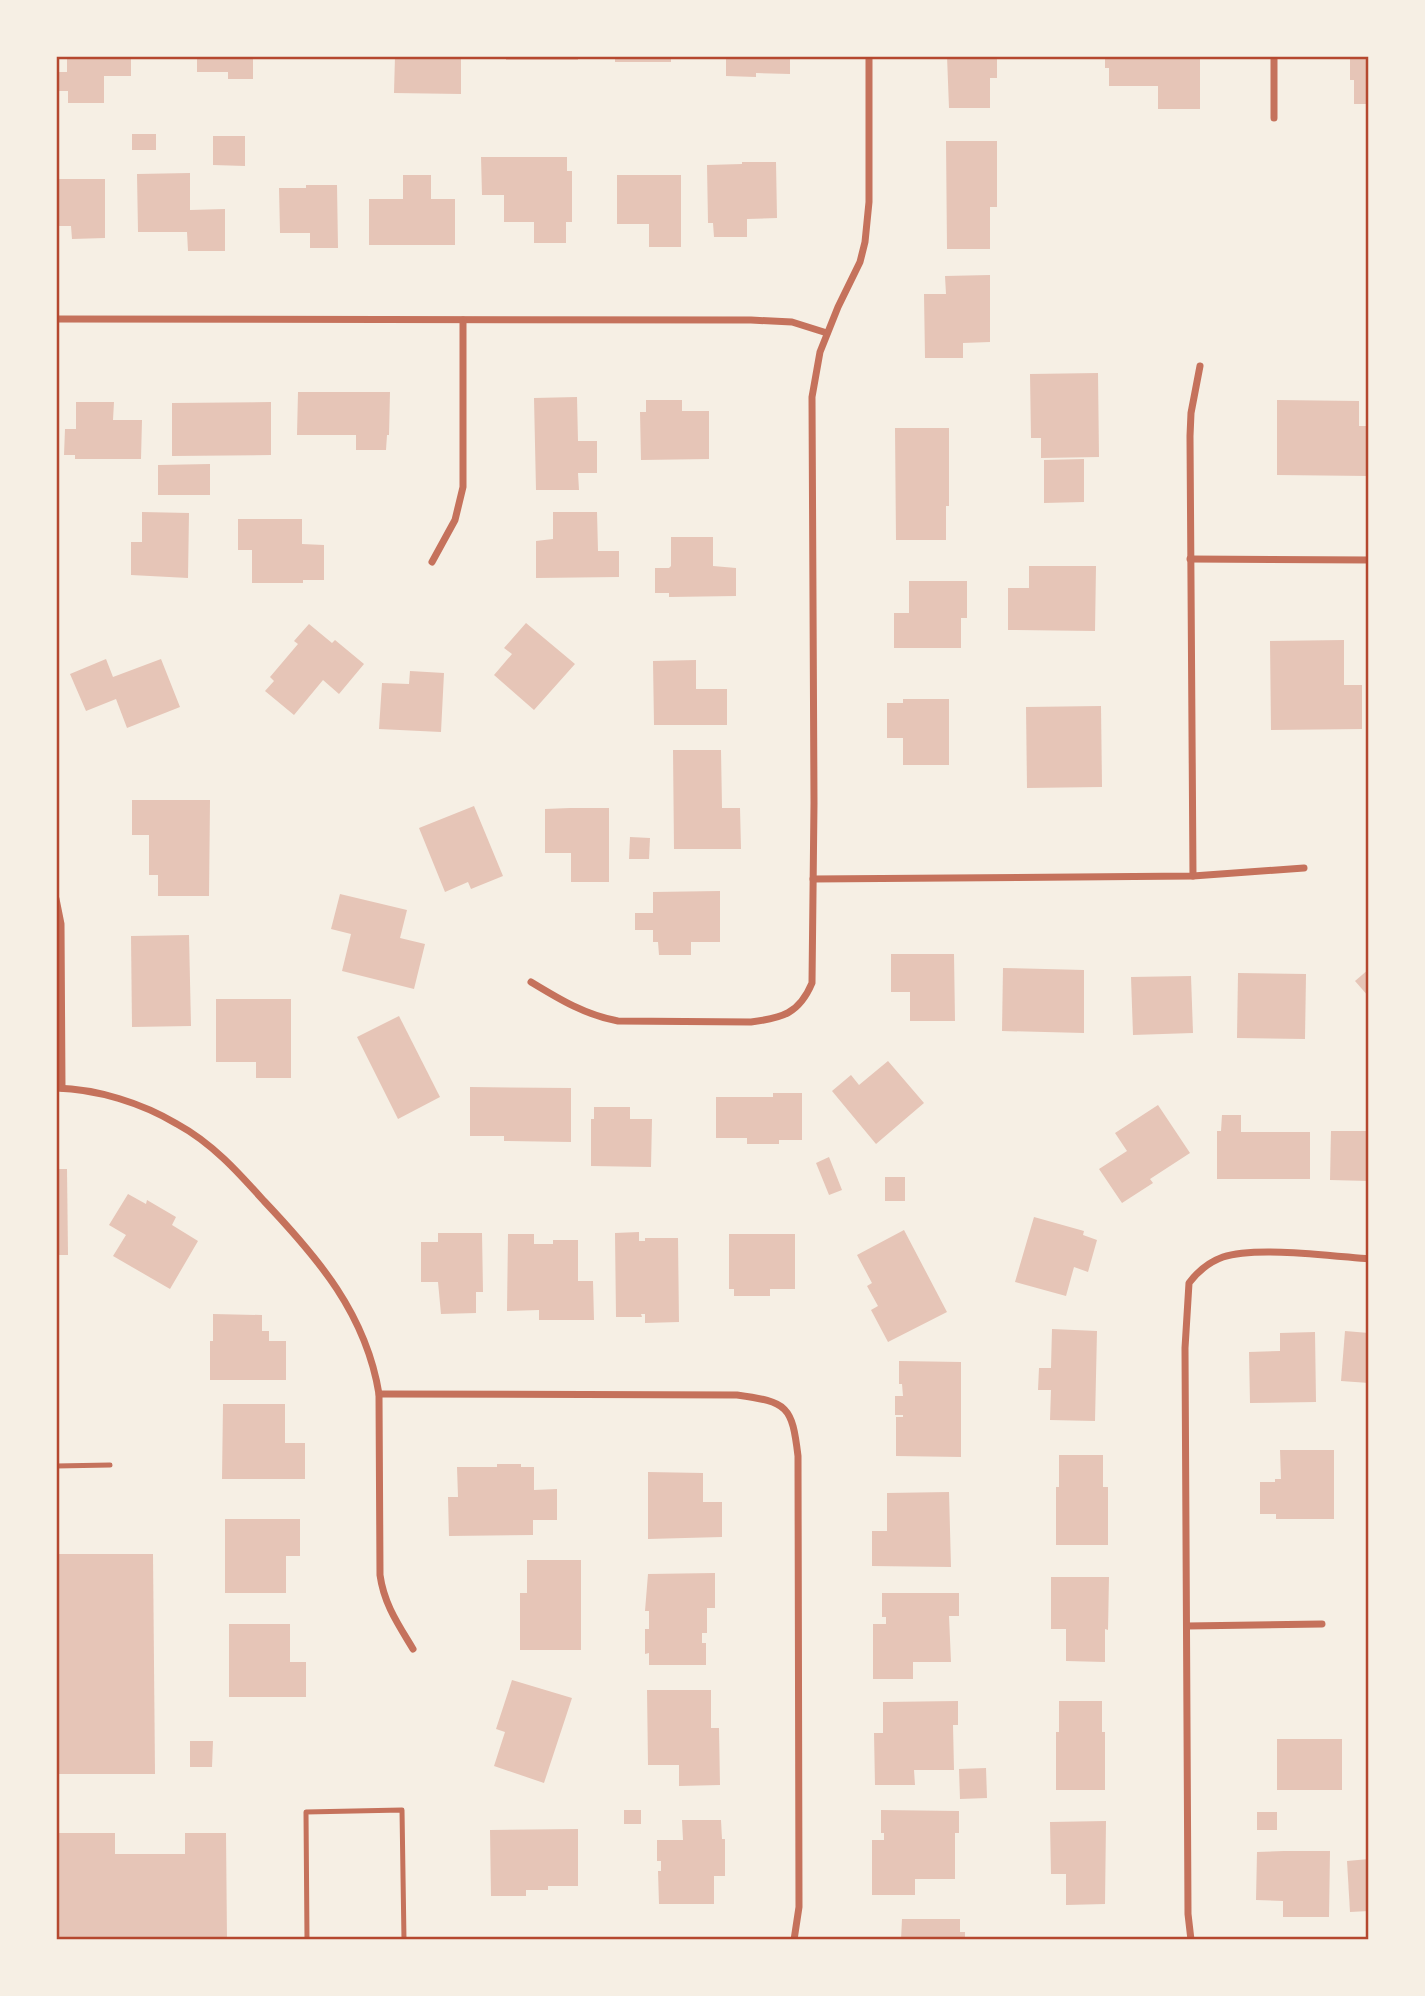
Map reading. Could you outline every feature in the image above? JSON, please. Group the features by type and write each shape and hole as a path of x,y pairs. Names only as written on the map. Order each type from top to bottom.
{"street":[{"path":"531,982 574,1007 597,1017 618,1021 751,1022 788,1014 806,997 812,984 811,422 814,374 827,332 860,262 866,232 869,202 869,56"},
{"path":"1274,56 1274,118"},
{"path":"56,319 772,321 792,322 827,332"},
{"path":"432,562 454,520 463,487 463,320"},
{"path":"1193,876 1189,559 1191,413 1200,366"},
{"path":"1189,559 1369,560"},
{"path":"813,879 1193,876 1304,869"},
{"path":"56,899 61,924 59,1088 93,1092 150,1110 184,1128 222,1156 282,1220 335,1283 360,1327 369,1349 379,1394 382,1590 388,1607 413,1649"},
{"path":"1191,1940 1188,1914 1185,1348 1189,1283 1208,1264 1234,1254 1293,1254 1369,1259"},
{"path":"379,1394 737,1395 785,1408 792,1422 798,1456 800,1907 794,1940"},
{"path":"1186,1626 1322,1624"}],"lane":[{"path":"56,1466 110,1465"},
{"path":"307,1940 306,1812 402,1810 404,1940"}],"building":[{"path":"67,56 131,56 131,76 104,76 104,103 68,103 68,91 56,91 56,72 67,72"},
{"path":"197,56 253,56 253,79 228,79 228,72 197,72"},
{"path":"395,56 461,56 461,94 394,93"},
{"path":"506,56 578,56 578,60 506,60"},
{"path":"615,56 671,56 671,62 615,62"},
{"path":"726,56 790,56 790,74 726,76"},
{"path":"947,56 997,56 997,78 990,78 990,108 949,108"},
{"path":"1105,56 1200,56 1200,109 1158,109 1158,86 1109,86 1109,68 1105,68"},
{"path":"1350,56 1369,56 1369,104 1354,104"},
{"path":"132,134 156,134 156,150 132,150"},
{"path":"213,136 245,136 245,166 213,165"},
{"path":"946,141 997,141 997,207 990,207 990,249 947,249"},
{"path":"481,157 567,157 567,171 572,171 572,222 566,222 566,243 534,243 534,222 504,222 504,195 482,195"},
{"path":"776,162 777,218 747,219 747,237 714,237 713,223 708,223 707,165"},
{"path":"190,173 190,210 225,209 225,251 188,251 187,232 138,232 137,174"},
{"path":"403,175 431,175 431,199 455,199 455,245 369,245 369,199 403,199"},
{"path":"617,175 681,175 681,247 649,247 649,224 617,224"},
{"path":"56,179 105,179 105,238 72,239 71,226 56,226"},
{"path":"306,185 337,185 338,248 310,248 310,233 280,233 279,188 306,188"},
{"path":"990,275 990,342 963,343 963,358 925,358 924,294 946,294 945,276"},
{"path":"1098,373 1099,457 1041,458 1041,438 1031,438 1030,374"},
{"path":"298,392 390,392 386,450 356,450 356,435 297,435"},
{"path":"577,397 578,441 597,441 597,473 578,473 579,490 536,490 534,398"},
{"path":"646,400 682,400 682,411 709,411 709,459 641,460 640,412 646,412"},
{"path":"1277,400 1359,401 1359,426 1369,426 1369,476 1277,475"},
{"path":"76,402 114,402 113,420 142,420 141,459 75,459 75,455 64,455 65,429 76,429"},
{"path":"271,402 271,455 172,456 172,403"},
{"path":"895,428 949,428 946,540 896,540"},
{"path":"1084,459 1084,502 1044,503 1044,460"},
{"path":"210,464 210,495 158,495 158,465"},
{"path":"142,512 189,513 188,578 131,575 131,542 142,542"},
{"path":"553,512 597,512 598,551 619,551 619,577 536,578 536,541 553,539"},
{"path":"238,519 302,519 302,544 324,545 324,580 303,580 303,583 252,583 252,550 238,550"},
{"path":"671,537 713,537 713,566 736,568 736,596 669,597 669,593 655,593 655,568 671,566"},
{"path":"1029,566 1096,566 1095,631 1008,630 1008,588 1029,588"},
{"path":"909,581 967,581 967,618 961,618 961,648 894,648 894,613 909,613"},
{"path":"526,623 575,664 534,710 494,675 512,654 504,648"},
{"path":"309,624 332,643 335,640 364,664 339,694 323,680 294,715 265,691 274,681 270,677 298,644 294,641"},
{"path":"1344,640 1344,685 1362,685 1362,729 1271,730 1270,641"},
{"path":"106,659 113,677 161,659 180,707 127,728 116,699 86,711 70,674"},
{"path":"696,660 696,689 727,689 727,725 654,725 653,661"},
{"path":"410,671 444,673 441,732 379,729 382,683 409,684"},
{"path":"903,699 949,699 949,765 903,765 903,738 887,738 887,703 903,703"},
{"path":"1101,706 1102,787 1027,788 1026,707"},
{"path":"673,750 721,750 722,808 740,808 741,849 674,849"},
{"path":"132,800 210,800 209,896 158,896 158,875 149,875 149,835 132,835"},
{"path":"474,806 503,876 471,889 468,882 445,892 419,828"},
{"path":"609,808 609,882 571,882 571,853 545,853 545,809"},
{"path":"630,837 650,838 649,859 629,859"},
{"path":"720,891 720,942 691,942 691,955 659,955 658,942 653,942 653,930 635,930 635,913 653,913 653,892"},
{"path":"340,894 407,910 400,938 425,944 414,989 342,971 351,934 331,929"},
{"path":"189,935 191,1026 132,1027 131,936"},
{"path":"891,954 954,954 955,1021 910,1021 910,992 891,992"},
{"path":"1003,968 1084,970 1084,1033 1002,1031"},
{"path":"1369,969 1369,997 1355,981"},
{"path":"1238,973 1306,974 1305,1039 1237,1038"},
{"path":"1191,976 1193,1033 1133,1035 1131,977"},
{"path":"216,999 291,999 291,1078 256,1078 256,1062 216,1062"},
{"path":"399,1016 440,1097 398,1119 357,1037"},
{"path":"888,1061 924,1103 876,1144 832,1091 851,1075 859,1085"},
{"path":"470,1087 571,1088 571,1142 504,1141 504,1136 470,1136"},
{"path":"773,1093 802,1093 802,1140 779,1140 779,1144 747,1144 747,1138 716,1138 716,1097 773,1097"},
{"path":"1158,1105 1190,1153 1150,1179 1153,1183 1122,1203 1099,1169 1127,1151 1115,1133"},
{"path":"594,1107 630,1107 630,1119 652,1119 651,1167 591,1166 591,1119 594,1119"},
{"path":"1222,1115 1241,1115 1241,1132 1310,1132 1310,1179 1217,1179 1217,1131 1221,1131"},
{"path":"1331,1131 1369,1131 1369,1181 1330,1180"},
{"path":"829,1157 842,1190 829,1195 816,1163"},
{"path":"56,1169 67,1169 68,1255 56,1255"},
{"path":"885,1177 905,1177 905,1201 885,1201"},
{"path":"128,1194 146,1204 147,1200 176,1217 172,1225 198,1241 170,1289 113,1256 126,1235 109,1225"},
{"path":"1034,1217 1084,1231 1083,1235 1097,1240 1088,1272 1074,1267 1066,1296 1015,1282"},
{"path":"904,1230 947,1312 888,1342 871,1310 878,1306 867,1286 872,1283 857,1255"},
{"path":"639,1232 639,1241 645,1241 645,1238 678,1238 679,1322 645,1323 645,1314 641,1314 642,1317 616,1317 615,1233"},
{"path":"438,1233 482,1233 483,1292 476,1292 476,1313 441,1314 438,1282 421,1282 421,1242 438,1242"},
{"path":"508,1234 534,1234 534,1244 553,1244 553,1240 578,1240 578,1281 593,1281 594,1320 539,1320 539,1310 507,1311"},
{"path":"729,1234 795,1234 795,1289 770,1289 770,1296 734,1296 734,1289 729,1289"},
{"path":"213,1314 262,1315 262,1331 269,1331 269,1341 286,1341 286,1380 210,1380"},
{"path":"1052,1329 1097,1331 1095,1421 1050,1420 1051,1390 1038,1390 1039,1368 1051,1368"},
{"path":"1345,1331 1369,1333 1369,1383 1341,1381"},
{"path":"1315,1332 1316,1402 1250,1403 1249,1352 1280,1351 1280,1333"},
{"path":"899,1361 961,1362 961,1457 896,1456 896,1417 903,1417 895,1415 895,1396 903,1396 902,1384 899,1384"},
{"path":"223,1404 285,1404 285,1443 305,1443 305,1479 222,1479"},
{"path":"1280,1450 1334,1450 1334,1519 1276,1519 1276,1514 1260,1514 1260,1482 1275,1482 1275,1479 1281,1479"},
{"path":"1059,1455 1103,1455 1103,1487 1108,1487 1108,1545 1056,1545"},
{"path":"497,1464 534,1467 534,1490 557,1489 557,1520 533,1520 533,1535 449,1536 448,1497 458,1497 457,1467 497,1467"},
{"path":"648,1472 703,1473 703,1502 722,1502 722,1537 648,1539"},
{"path":"949,1492 951,1567 872,1566 872,1531 887,1531 887,1493"},
{"path":"225,1519 300,1519 300,1556 286,1556 286,1593 225,1593"},
{"path":"56,1554 153,1554 155,1774 56,1774"},
{"path":"527,1560 581,1560 581,1650 520,1650 520,1593 527,1593"},
{"path":"715,1573 715,1608 707,1608 707,1633 702,1633 702,1643 706,1643 706,1665 649,1665 649,1653 645,1654 645,1629 649,1629 649,1611 645,1611 648,1574"},
{"path":"1051,1577 1109,1577 1105,1662 1066,1661 1066,1629 1051,1629"},
{"path":"882,1593 959,1593 959,1616 949,1616 951,1662 913,1662 913,1679 873,1679 873,1624 886,1624 886,1617 882,1617"},
{"path":"229,1624 290,1624 290,1662 306,1662 306,1697 229,1697"},
{"path":"512,1680 572,1698 544,1783 494,1766 505,1732 496,1729"},
{"path":"647,1690 711,1690 711,1728 719,1728 720,1785 679,1786 679,1765 648,1765"},
{"path":"958,1701 958,1725 953,1725 954,1770 914,1770 915,1785 875,1785 874,1733 883,1733 883,1702"},
{"path":"1059,1701 1102,1701 1105,1790 1056,1790"},
{"path":"1277,1739 1342,1739 1342,1790 1277,1790"},
{"path":"190,1741 213,1741 212,1767 190,1767"},
{"path":"986,1768 987,1798 960,1799 959,1769"},
{"path":"624,1810 641,1810 641,1824 624,1824"},
{"path":"881,1810 959,1811 959,1833 955,1833 955,1879 915,1879 915,1895 872,1895 872,1840 884,1840 884,1833 881,1833"},
{"path":"1257,1812 1277,1812 1277,1830 1257,1830"},
{"path":"682,1820 721,1820 722,1839 725,1839 725,1876 714,1876 714,1904 659,1904 658,1871 661,1871 661,1861 657,1861 657,1840 683,1840"},
{"path":"1106,1821 1105,1904 1066,1905 1066,1874 1051,1874 1050,1822"},
{"path":"578,1829 578,1886 548,1886 548,1890 526,1890 526,1896 491,1896 490,1830"},
{"path":"56,1833 115,1833 115,1854 185,1854 185,1833 226,1833 227,1940 56,1940"},
{"path":"1330,1851 1329,1917 1283,1917 1283,1901 1256,1900 1257,1852"},
{"path":"1369,1859 1369,1911 1350,1912 1347,1861"},
{"path":"902,1919 960,1919 960,1932 965,1932 965,1940 901,1940"}]}
